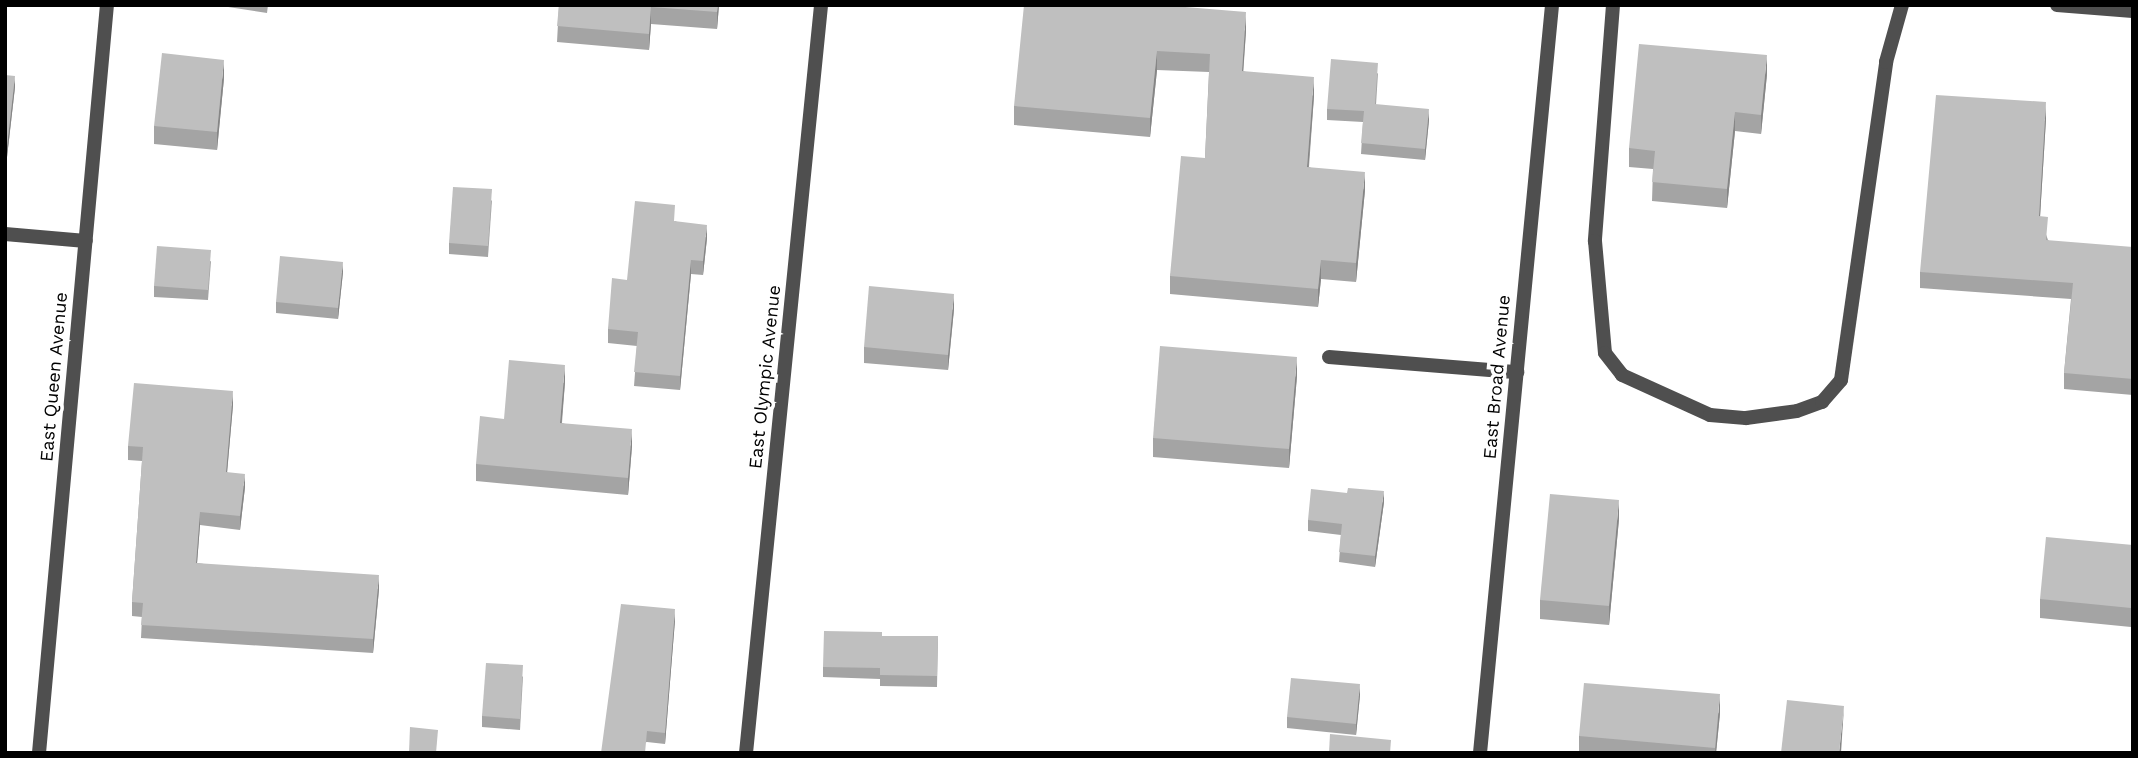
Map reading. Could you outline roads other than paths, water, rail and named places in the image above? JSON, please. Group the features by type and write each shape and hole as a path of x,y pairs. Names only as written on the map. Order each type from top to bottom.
{"street":[{"name":"East Queen Avenue","path":"39,753 107,5"},
{"name":"East Olympic Avenue","path":"746,753 821,5"},
{"name":"East Broad Avenue","path":"1480,753 1552,5"},
{"path":"1613,5 1595,241 1605,353 1622,375 1633,381 1710,415 1746,418 1797,411 1822,402 1841,380 1886,62 1902,5"},
{"path":"2057,5 2133,11"},
{"path":"5,234 86,241"},
{"path":"1329,357 1517,372"}]}
